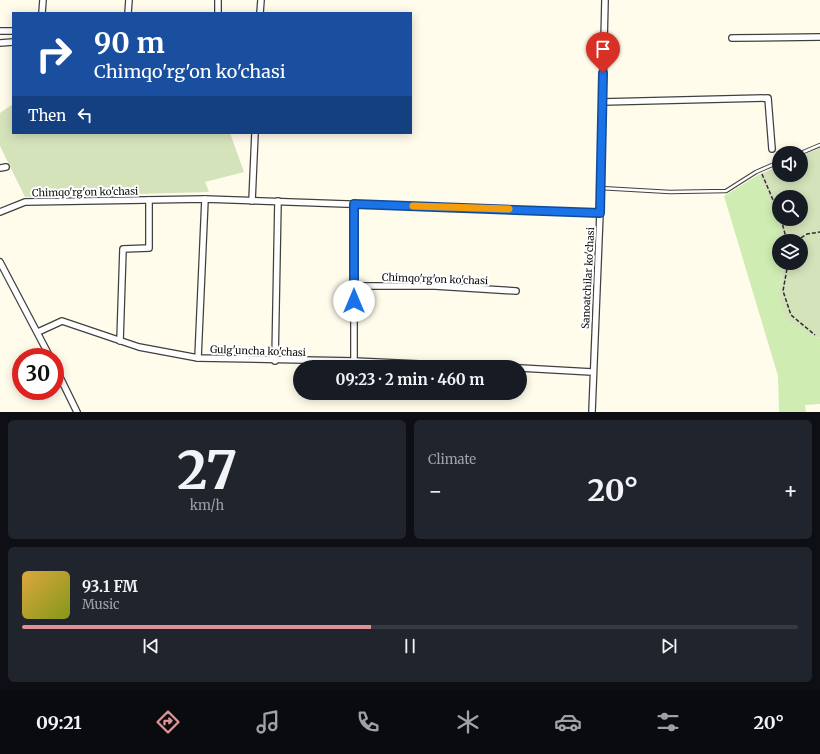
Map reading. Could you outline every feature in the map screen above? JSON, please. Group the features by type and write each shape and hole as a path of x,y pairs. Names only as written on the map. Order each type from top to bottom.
{"street":[{"path":"42,12 43,0"},
{"path":"128,12 129,0"},
{"path":"218,0 218,12"},
{"path":"260,12 261,0"},
{"name":"Sanoatchilar ko'chasi","path":"592,412 592,372 600,213 605,0"},
{"path":"0,31 12,31"},
{"path":"732,38 820,37"},
{"path":"0,43 12,42"},
{"path":"602,102 768,98 772,149"},
{"path":"252,201 255,134"},
{"path":"198,358 205,199"},
{"name":"Chimqo'rg'on ko'chasi","path":"0,212 25,202 205,199 600,213"},
{"name":"Chimqo'rg'on ko'chasi","path":"120,341 123,249 149,248 149,200"},
{"path":"275,361 278,202"},
{"path":"354,204 354,360"},
{"path":"0,262 46,348"},
{"name":"Chimqo'rg'on ko'chasi","path":"354,286 435,286 516,290"},
{"name":"Gulg'uncha ko'chasi","path":"38,332 62,321 139,347 198,358 293,361"},
{"path":"527,368 592,372"},
{"path":"64,385 77,412"}],"lane":[{"path":"808,150 820,145"},
{"path":"600,188 670,192 726,192 760,170 772,165"}],"path":[{"path":"760,170 772,198"},
{"path":"807,234 820,232"},
{"path":"788,270 783,291 791,315 815,335"}],"green space":[{"path":"12,105 12,134 230,134 244,172 205,182 209,192 25,197 0,146 0,113"},
{"path":"820,148 820,337 814,338 786,319 778,293 783,270 808,270 808,234 781,234 779,226 808,226 808,190 772,190 772,206 758,175 772,169 772,182 808,182 808,153"},
{"path":"758,175 772,206 772,226 779,226 781,234 772,234 772,270 783,270 778,293 814,338 820,337 820,404 805,405 806,412 779,412 778,376 724,196"}],"slow traffic":[{"path":"413,206 509,209"}],"route":[{"path":"354,301 354,204 600,213 603,73"}]}
